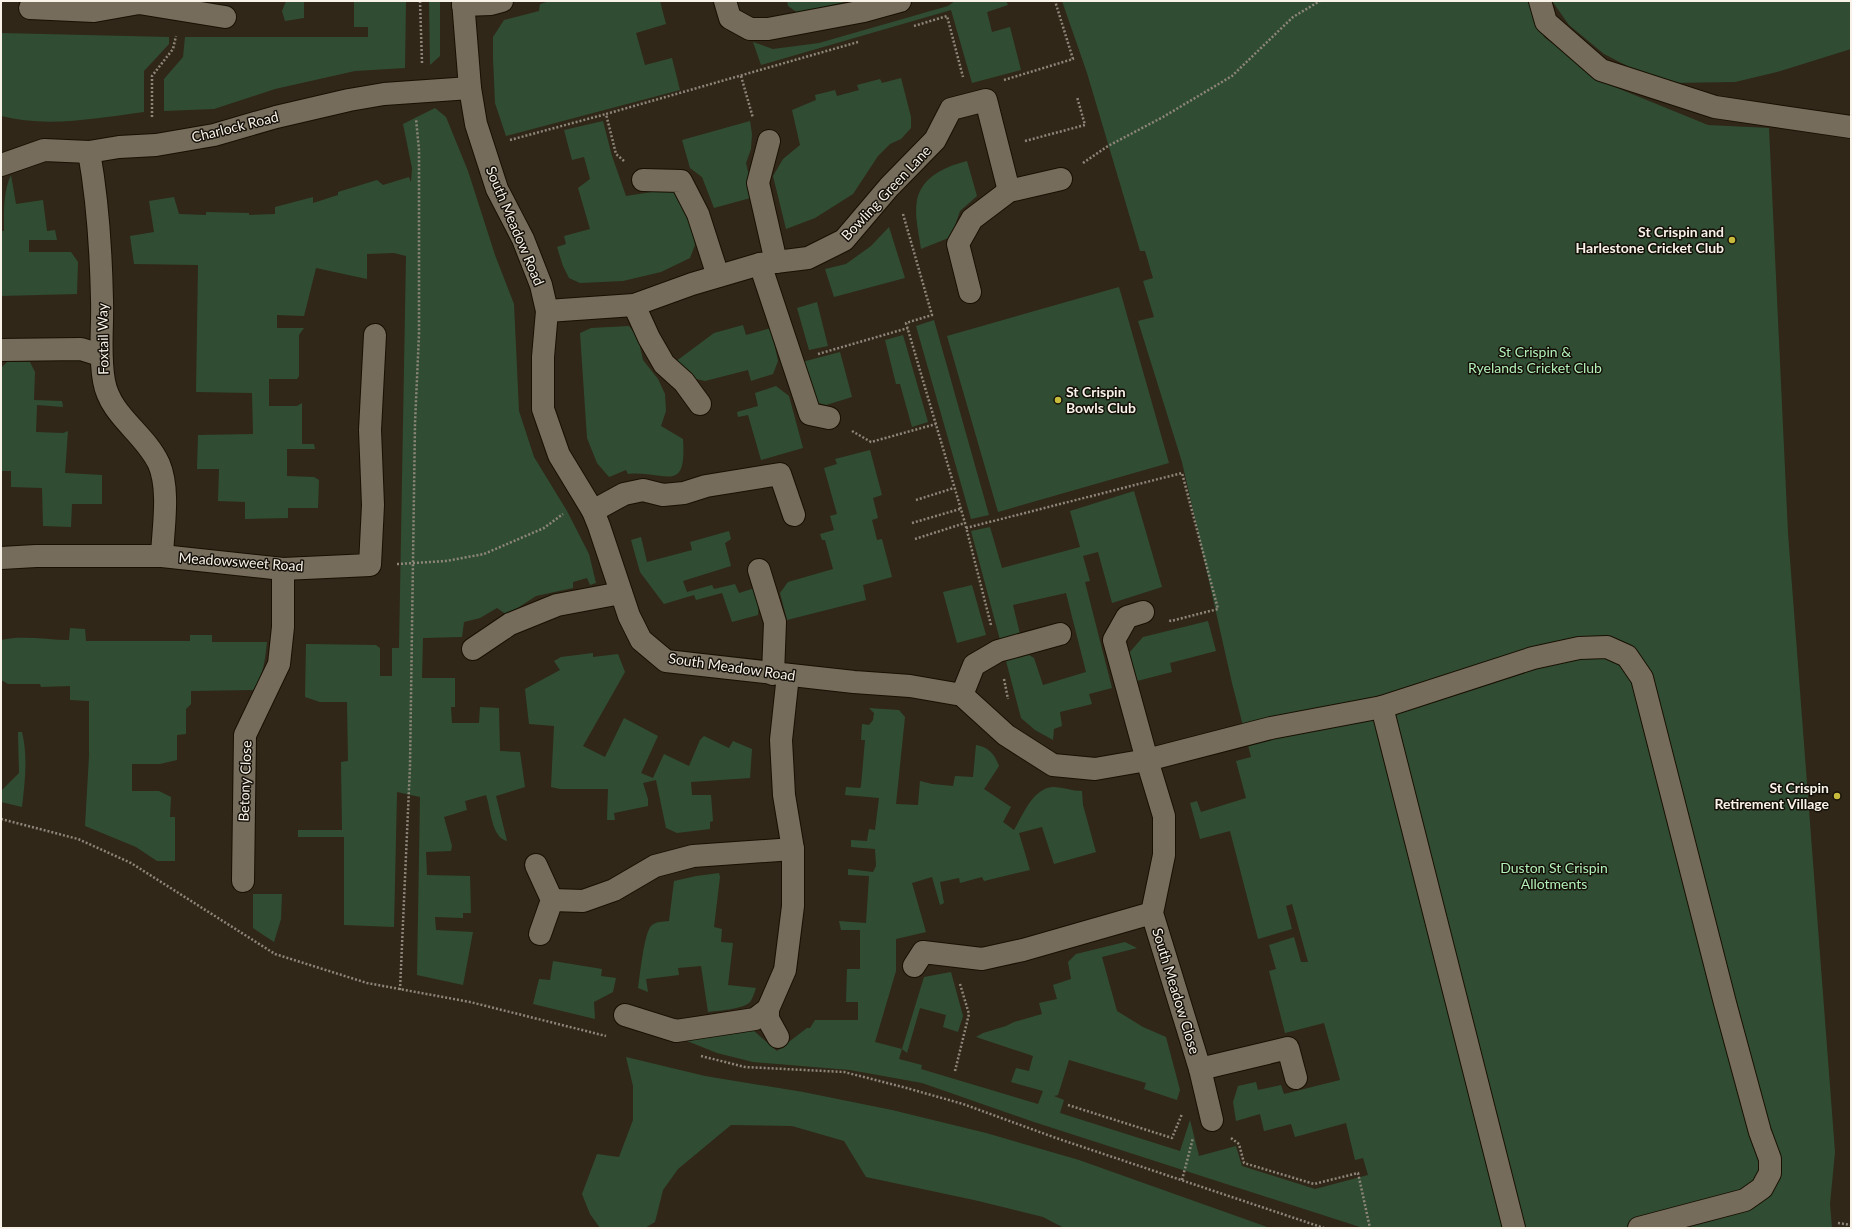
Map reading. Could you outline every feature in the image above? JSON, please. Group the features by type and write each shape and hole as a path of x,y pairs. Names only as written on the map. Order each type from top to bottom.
{"street":[{"path":"463,3 491,4 502,1"},
{"path":"726,1 730,18 750,30 783,27 864,11 900,1"},
{"path":"1540,1 1546,22 1601,70 1715,108 1851,127"},
{"path":"30,8 94,11 139,2 179,20 225,18"},
{"name":"South Meadow Road","path":"463,3 470,88 482,148 497,189 522,239 541,285 547,311 543,357 543,409 560,455 593,512 620,593 641,640 666,661 781,674 910,686 962,695"},
{"name":"Charlock Road","path":"1,165 44,150 90,152 119,147 156,145 214,135 276,117 349,100 384,94 470,88"},
{"name":"Bowling Green Lane","path":"547,311 634,305 718,276 768,263 808,258 844,240 889,187 935,140 951,109 986,100 999,153"},
{"path":"769,142 758,183 768,263 792,361 810,414 829,418"},
{"name":"Foxtail Way","path":"90,152 97,195 101,249 102,310 100,355 104,383 110,399 120,415 146,444 159,463 165,486 162,556"},
{"path":"999,153 1009,191"},
{"path":"970,292 958,244 972,219 1009,191 1061,179"},
{"path":"643,180 681,181 698,214 718,276"},
{"path":"634,305 649,338 664,364 684,382 700,404"},
{"path":"370,565 373,505 370,430 375,335"},
{"path":"1,350 81,349 100,355"},
{"path":"593,512 624,494 643,490 663,495 684,493 706,486 780,474 794,515"},
{"name":"Meadowsweet Road","path":"1,558 36,556 162,556 283,568 370,565"},
{"name":"Betony Close","path":"243,881 245,735 279,664 283,627 283,568"},
{"path":"759,570 775,622 781,674 784,795 793,849 793,906 785,970 768,1009 768,1018 778,1037"},
{"path":"473,649 510,624 557,605 620,593"},
{"name":"South Meadow Close","path":"1143,612 1127,617 1114,640 1164,816 1164,855 1152,913 1200,1069 1212,1120"},
{"path":"1060,634 998,651 974,665 962,695 1006,735 1053,765 1095,769 1147,760 1234,736 1382,707 1533,658 1578,648 1607,647 1627,656 1642,678 1725,1003 1760,1132 1770,1159 1770,1174 1762,1188 1745,1200 1639,1228"},
{"path":"1382,707 1514,1228"},
{"path":"552,900 583,901 614,890 655,866 694,856 793,849"},
{"path":"536,865 552,900 540,934"},
{"name":"South Meadow Close","path":"914,966 924,952 982,959 1023,950 1152,913"},
{"path":"625,1015 676,1031 755,1019 768,1009"},
{"name":"South Meadow Close","path":"1200,1069 1288,1048 1296,1078"}],"path":[{"path":"420,1 422,64"},
{"path":"997,82 1072,59 1055,1"},
{"path":"1061,179 1108,146 1163,117 1232,76 1293,17 1320,1"},
{"path":"909,28 947,16 971,104"},
{"path":"152,125 152,76 173,49 179,20"},
{"path":"482,148 863,41"},
{"path":"741,76 754,120 769,142"},
{"path":"999,153 1085,125 1077,97"},
{"path":"606,114 616,154 643,180"},
{"path":"400,990 410,766 415,423 419,334 419,150 416,115"},
{"path":"889,187 901,209 932,315 906,322 965,524 998,651 1008,700"},
{"path":"792,361 908,328"},
{"path":"829,418 871,442 936,424"},
{"path":"966,528 1182,473 1218,609 1172,621 1143,612"},
{"path":"916,500 954,488"},
{"path":"912,523 960,509"},
{"path":"370,565 414,564 484,554 544,528 567,511"},
{"path":"915,539 965,524"},
{"path":"951,955 969,1014 955,1071"},
{"path":"1068,1105 1172,1138 1184,1108"},
{"path":"1212,1120 1214,1125 1239,1144 1244,1163 1314,1184 1358,1174 1370,1228"},
{"path":"1182,1180 1194,1135"},
{"path":"1838,1223 1851,1226"}],"green space":[{"path":"286,1 304,1 304,18 285,21 282,11"},
{"path":"354,1 406,1 405,68 355,71 275,89 214,109 164,111 164,79 183,57 185,37 368,37 368,27 354,27"},
{"path":"429,1 440,1 440,56 430,65"},
{"path":"550,1 660,1 666,24 636,33 645,65 672,58 680,90 506,136 495,103 493,37 504,20 539,11 540,4"},
{"path":"787,1 849,1 798,13 788,6"},
{"path":"955,1 1006,1 1008,5 987,12 992,32 1010,27 1021,70 972,83 951,10 761,65 753,42 773,49 819,43 948,6"},
{"path":"1062,1 1531,1 1544,37 1605,83 1708,125 1769,128 1788,533 1835,1152 1830,1204 1832,1228 1363,1228 1034,1122 922,1083 850,1070 753,1062 717,1053 687,1041 688,1038 740,1031 754,1031 777,1051 807,1028 810,1028 815,1020 858,1020 858,1002 846,1002 847,969 860,969 860,930 841,930 839,921 866,923 869,876 848,875 848,869 873,872 876,866 875,849 851,847 851,840 867,841 869,829 875,830 879,798 845,795 846,787 860,788 861,786 865,740 861,740 862,724 869,725 873,720 874,713 869,708 899,710 905,717 896,804 918,805 920,781 953,786 955,776 973,777 976,745 981,746 991,752 996,758 999,766 984,789 1011,807 1003,822 1014,830 1029,803 1040,792 1046,789 1057,787 1082,791 1083,805 1096,852 1054,864 1042,827 1019,833 1030,870 984,881 982,877 960,883 959,878 940,882 944,903 940,905 932,877 912,883 926,932 896,939 896,971 875,1042 902,1049 899,1059 922,1065 921,1069 1038,1104 1043,1091 1011,1082 1016,1068 1029,1071 1033,1056 976,1037 1014,1022 1042,1014 1039,1003 1057,999 1053,985 1071,979 1068,962 1076,954 1125,942 1137,948 1102,957 1117,1011 1143,1027 1166,1037 1180,1090 1177,1100 1144,1089 1146,1083 1069,1060 1058,1095 1054,1096 1064,1100 1060,1113 1180,1151 1190,1120 1199,1156 1236,1146 1242,1166 1315,1189 1368,1175 1363,1158 1355,1160 1346,1123 1295,1137 1291,1124 1264,1131 1260,1114 1236,1121 1233,1102 1238,1086 1256,1082 1258,1090 1281,1085 1284,1094 1340,1080 1324,1023 1285,1033 1269,971 1276,969 1269,945 1294,937 1301,962 1308,962 1292,904 1286,906 1292,929 1258,939 1230,831 1200,839 1190,803 1197,801 1201,812 1246,798 1236,761 1251,757 1232,683 1182,462 1138,321 1154,317 1143,281 1153,278 1145,251 1140,251 1087,73"},
{"path":"1552,1 1851,1 1851,49 1777,72 1735,82 1671,83 1643,74 1604,54 1569,25"},
{"path":"1,33 169,37 169,44 144,71 144,112 72,121 54,122 18,120 1,116"},
{"path":"901,78 911,117 911,128 901,139 890,144 878,156 853,194 815,218 786,229 773,176 783,159 800,145 792,110 816,100 815,95 835,90 837,96 859,90 857,85 880,79 882,83"},
{"path":"435,108 446,117 468,171 495,255 514,304 519,411 534,457 567,511 589,554 596,583 590,585 587,578 573,582 573,588 536,596 507,615 497,608 480,618 464,622 462,637 423,638 422,678 455,678 455,707 451,707 452,723 479,723 480,707 499,708 500,751 520,752 525,787 496,796 507,841 498,834 492,822 486,795 465,801 467,810 444,817 452,846 451,851 426,852 427,875 470,876 471,913 463,913 463,918 435,917 436,930 473,932 463,985 417,975 420,797 397,792 394,927 344,925 344,837 298,837 298,830 342,830 341,762 348,761 347,702 320,702 305,697 306,644 376,645 380,648 380,676 392,676 392,648 399,648 406,256 394,253 367,254 367,279 316,268 304,316 277,315 277,328 304,328 299,335 299,376 297,379 269,379 269,406 297,406 302,403 302,444 314,444 315,449 287,449 287,476 314,477 319,480 318,508 288,508 288,518 245,519 245,502 218,501 219,469 197,469 198,435 253,434 252,393 196,392 198,265 134,264 130,236 154,232 149,201 174,197 179,214 206,215 206,212 249,213 249,215 275,214 275,207 313,197 313,203 338,195 338,192 377,180 383,185 409,177 411,182 412,168 403,124"},
{"path":"603,121 612,156 626,196 652,192 674,192 689,212 695,245 690,258 661,272 623,281 580,283 569,278 563,266 557,247 566,244 564,236 590,229 578,188 590,179 584,157 572,160 564,130"},
{"path":"750,121 752,134 751,149 746,163 754,197 714,208 702,177 690,168 682,140"},
{"path":"967,161 977,196 960,211 951,237 921,249 916,206 924,184 936,173"},
{"path":"11,175 16,204 43,200 47,231 55,230 57,240 29,240 29,252 71,252 78,262 77,294 1,296 1,231 4,231 5,195"},
{"path":"889,227 905,278 834,297 825,269 846,264 871,246"},
{"name":"St Crispin Bowls Club","path":"1119,287 1169,463 998,512 947,336"},
{"path":"817,302 828,346 809,350 797,308"},
{"path":"934,320 989,515 971,519 916,326"},
{"path":"743,325 746,335 771,328 778,361 773,374 751,381 748,370 705,381 688,377 675,362 714,333"},
{"path":"629,326 638,338 643,360 658,379 665,394 666,411 661,426 683,439 683,457 681,468 677,474 671,476 628,474 626,470 609,477 597,463 587,438 580,333 591,328"},
{"path":"903,335 928,422 912,427 900,384 896,384 885,340"},
{"path":"840,352 852,397 826,405 811,401 802,362"},
{"path":"7,362 30,362 35,372 34,400 62,401 63,407 37,405 36,432 63,433 68,431 65,473 102,475 102,504 72,504 71,527 43,526 42,488 11,487 11,471 1,471 1,368"},
{"path":"776,386 789,396 803,448 761,460 748,415 738,417 737,412 758,406 755,393"},
{"path":"870,450 882,495 873,498 878,518 872,520 877,540 882,539 892,577 863,585 866,600 787,620 780,593 788,582 833,569 825,540 822,540 820,534 834,530 830,516 837,514 824,468 837,464 835,459"},
{"path":"1134,491 1162,587 1112,603 1098,552 1083,556 1090,581 1085,582 1112,688 1089,694 1092,704 1060,712 1062,726 1054,729 1053,740 1035,730 1021,718 1006,661 1029,655 1034,658 1043,685 1086,672 1066,593 1013,605 1020,634 1000,640 971,531 990,527 1002,568 1080,547 1070,511"},
{"path":"729,531 731,539 725,543 731,566 683,581 687,592 712,585 714,589 735,584 739,593 755,588 759,599 758,615 732,622 722,593 696,600 694,595 664,604 640,572 631,540 641,537 647,562 692,550 690,542"},
{"path":"972,585 986,635 957,643 943,592"},
{"path":"1208,621 1216,651 1170,663 1172,672 1137,681 1129,653 1143,637"},
{"path":"70,628 85,629 86,641 190,641 190,635 212,635 212,642 267,642 262,673 253,690 191,691 191,704 186,709 186,734 177,735 177,760 160,764 132,764 132,791 159,791 171,797 170,817 175,817 175,861 157,861 136,847 85,826 89,756 89,701 70,700 70,686 41,687 40,684 8,684 1,680 1,640 26,638 69,640"},
{"path":"593,653 593,657 618,654 625,672 583,746 605,757 624,718 658,736 641,773 653,778 664,754 689,766 700,740 704,736 729,748 733,741 752,749 750,778 691,782 692,795 711,795 713,821 710,822 710,829 677,833 666,828 656,780 643,783 648,799 648,806 614,813 615,820 607,820 608,789 560,789 551,787 554,726 529,724 525,689 560,670 554,661 561,657"},
{"path":"18,732 22,732 25,751 25,778 22,807 1,802 1,791 19,773"},
{"path":"719,873 720,877 714,927 722,929 721,942 733,943 728,985 756,988 749,1003 735,1008 708,1012 701,966 678,968 679,975 646,979 648,992 638,988 646,937 651,926 655,923 669,921 674,881"},
{"path":"253,894 282,894 281,919 274,942 253,928"},
{"path":"553,961 602,969 601,976 616,978 613,992 594,1002 595,1019 533,1004 539,979 550,980"},
{"path":"951,972 963,1016 958,1032 943,1027 946,1015 920,1008 907,1053 902,1049 924,977"},
{"path":"626,1057 705,1076 803,1092 892,1110 986,1133 1079,1160 1270,1228 1064,1228 1043,1217 974,1200 866,1177 844,1141 792,1126 731,1125 678,1169 663,1190 655,1222 645,1228 600,1228 590,1214 582,1194 597,1154 619,1157 633,1120 633,1086"}],"place":[{"name":"St Crispin and Harlestone Cricket Club","path":"1732,240"},
{"name":"St Crispin Bowls Club","path":"1058,400"},
{"name":"St Crispin Retirement Village","path":"1837,796"}],"park label":[{"name":"St Crispin & Ryelands Cricket Club","path":"1535,360"},
{"name":"Duston St Crispin Allotments","path":"1554,876"}]}
